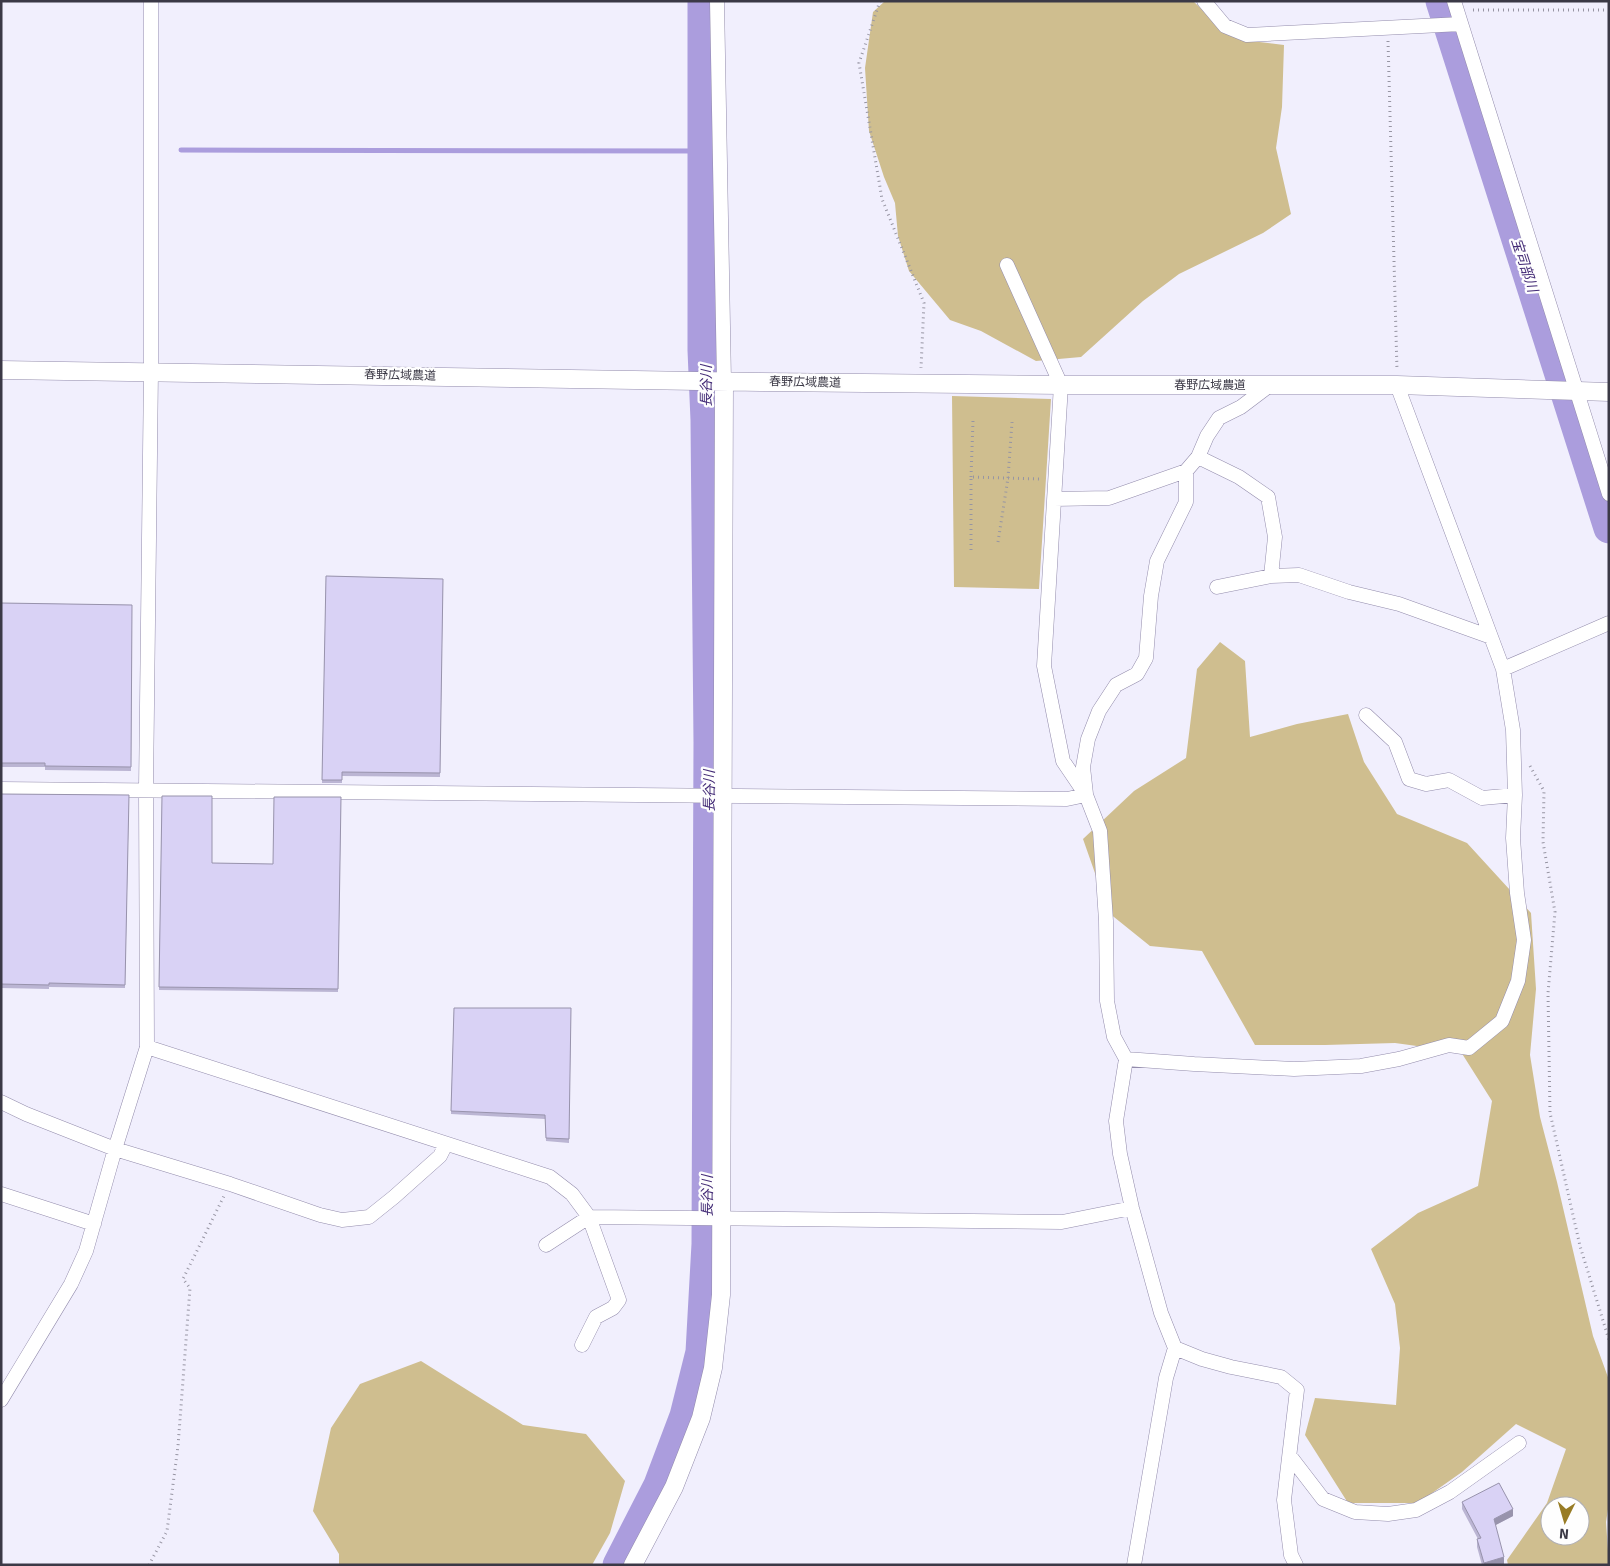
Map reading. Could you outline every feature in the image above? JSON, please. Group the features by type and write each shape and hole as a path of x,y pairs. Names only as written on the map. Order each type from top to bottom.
{"street":[{"path":"1,1400 71,1284 86,1251 147,1047 146,789 151,371 151,1"},
{"path":"633,1565 674,1487 701,1418 713,1368 721,1295 711,1218 713,795 724,381 717,1"},
{"path":"1204,1 1225,26 1247,35 1461,24"},
{"path":"1456,6 1574,392 1609,494"},
{"path":"1007,265 1061,385 1044,666 1064,761 1086,795 1100,831 1106,921 1107,1001 1114,1037 1126,1059 1116,1121 1120,1154 1132,1208 1161,1313 1176,1348 1166,1378 1134,1565"},
{"name":"春野広域農道","path":"1,370 920,384 1397,385 1609,392"},
{"path":"1054,498 1109,498 1186,471 1198,457 1207,436 1219,418 1241,407 1270,385"},
{"path":"1126,1059 1294,1069 1362,1066 1398,1059 1449,1045 1469,1048 1502,1021 1518,981 1524,940 1517,893 1513,838 1515,795 1513,730 1503,669 1397,385"},
{"path":"1198,457 1239,477 1268,497 1275,537 1271,576"},
{"path":"1086,795 1083,767 1088,739 1099,711 1116,685 1137,674 1146,658 1151,596 1157,561 1186,502 1186,471"},
{"path":"1217,587 1271,576 1299,575 1349,592 1399,604 1491,637"},
{"path":"1503,669 1609,623"},
{"path":"1366,715 1395,742 1409,780 1426,784 1449,780 1482,798 1515,795"},
{"path":"1,788 1066,799 1086,795"},
{"path":"147,1047 550,1177 572,1194 589,1217 619,1300 613,1308 596,1317 582,1345"},
{"path":"1,1102 26,1114 115,1149 230,1184 320,1215 342,1220 369,1217 440,1156 446,1144"},
{"path":"1,1194 94,1224"},
{"path":"546,1245 589,1217 1062,1222 1132,1208"},
{"path":"1176,1348 1202,1359 1281,1377 1297,1390 1284,1500 1291,1555 1296,1565"},
{"path":"1290,1456 1322,1499 1355,1512 1388,1514 1416,1510 1450,1492 1519,1443"}],"path":[{"path":"880,1 859,63 882,199 924,303 920,384"},
{"path":"1456,6 1609,10"},
{"path":"1388,29 1397,385"},
{"path":"970,550 973,421"},
{"path":"998,542 1008,478 1012,422"},
{"path":"971,477 1056,480"},
{"path":"1526,759 1544,791 1543,842 1555,912 1548,993 1550,1113 1580,1246 1609,1340"},
{"path":"149,1565 166,1531 178,1446 190,1288 184,1279 230,1184"}],"shaded area":[{"path":"885,1 1193,1 1223,29 1251,41 1284,45 1282,107 1276,148 1291,214 1263,233 1179,274 1143,301 1081,357 1036,361 981,331 950,320 909,271 898,236 895,203 884,177 869,131 865,68 873,12"},
{"path":"952,396 1051,399 1039,589 954,587"},
{"path":"1220,642 1245,661 1250,737 1297,724 1348,714 1364,762 1397,814 1467,843 1531,913 1536,989 1530,1055 1540,1117 1593,1336 1609,1380 1609,1503 1606,1522 1609,1565 1508,1565 1507,1560 1540,1513 1540,1546 1590,1546 1590,1496 1549,1496 1566,1449 1516,1424 1462,1472 1418,1503 1348,1503 1305,1435 1315,1398 1396,1405 1400,1348 1395,1304 1371,1249 1418,1213 1478,1186 1492,1101 1461,1052 1395,1043 1255,1045 1202,951 1150,946 1109,913 1083,839 1134,791 1186,758 1197,669"},
{"path":"421,1361 523,1425 586,1434 625,1481 610,1533 592,1565 339,1565 339,1554 313,1511 331,1428 360,1384"}],"building":[{"path":"326,576 443,579 440,773 342,772 342,780 322,780"},
{"path":"1,603 132,605 131,767 45,766 45,763 1,763"},
{"path":"1,794 129,795 125,985 1,984"},
{"path":"162,796 212,796 212,863 273,864 274,797 341,797 338,989 159,987"},
{"path":"454,1008 571,1008 569,1139 546,1138 545,1115 451,1111"},
{"path":"1499,1483 1513,1509 1494,1519 1504,1557 1484,1563 1477,1539 1481,1538 1462,1502"}],"waterway":[{"name":"長谷川","path":"618,1565 659,1485 685,1416 701,1352 707,1244 709,742 706,420 703,350 703,1"},
{"name":"宝司部川","path":"1441,1 1609,528"},
{"path":"181,150 702,151"}]}
